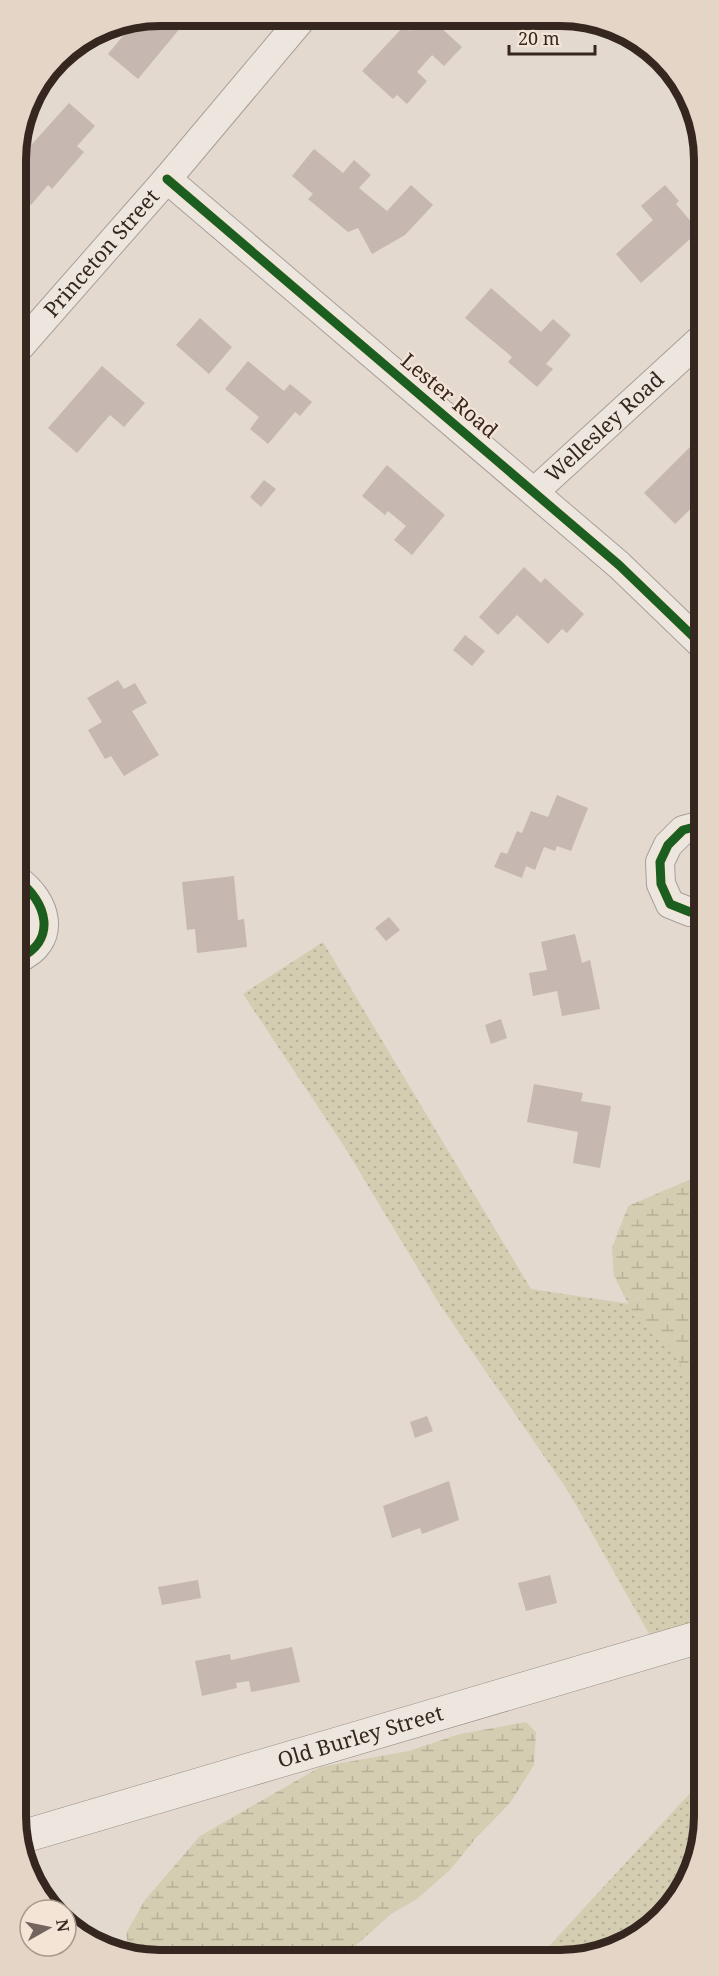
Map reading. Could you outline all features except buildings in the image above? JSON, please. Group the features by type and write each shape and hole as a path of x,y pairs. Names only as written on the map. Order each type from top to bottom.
{"main road":[{"name":"Old Burley Street","path":"27,1835 693,1639"}],"street":[{"name":"Princeton Street","path":"26,340 167,179 296,26"},
{"name":"Lester Road","path":"167,179 619,565 694,637"},
{"name":"Wellesley Road","path":"534,492 694,346"},
{"path":"694,827 683,830 668,845 660,862 661,884 670,904 694,912"},
{"path":"26,886 40,903 43,919 40,942 32,952 26,955"}],"green space":[{"path":"323,942 531,1289 693,1314 693,1627 652,1639 568,1491 440,1305 344,1146 243,994"},
{"path":"693,1178 693,1389 672,1349 635,1317 614,1276 612,1248 628,1206"},
{"path":"526,1722 536,1732 534,1765 510,1803 476,1838 450,1870 417,1899 391,1914 351,1950 150,1950 128,1947 126,1933 145,1900 200,1836 320,1767 409,1751 460,1734"},
{"path":"693,1790 691,1843 676,1884 660,1905 634,1928 619,1937 586,1948 545,1950"}],"cycle path":[{"path":"167,179 619,565 694,637"},
{"path":"694,827 683,830 668,845 660,862 661,884 670,904 694,912"},
{"path":"26,887 41,909 44,921 39,942 26,954"}]}
